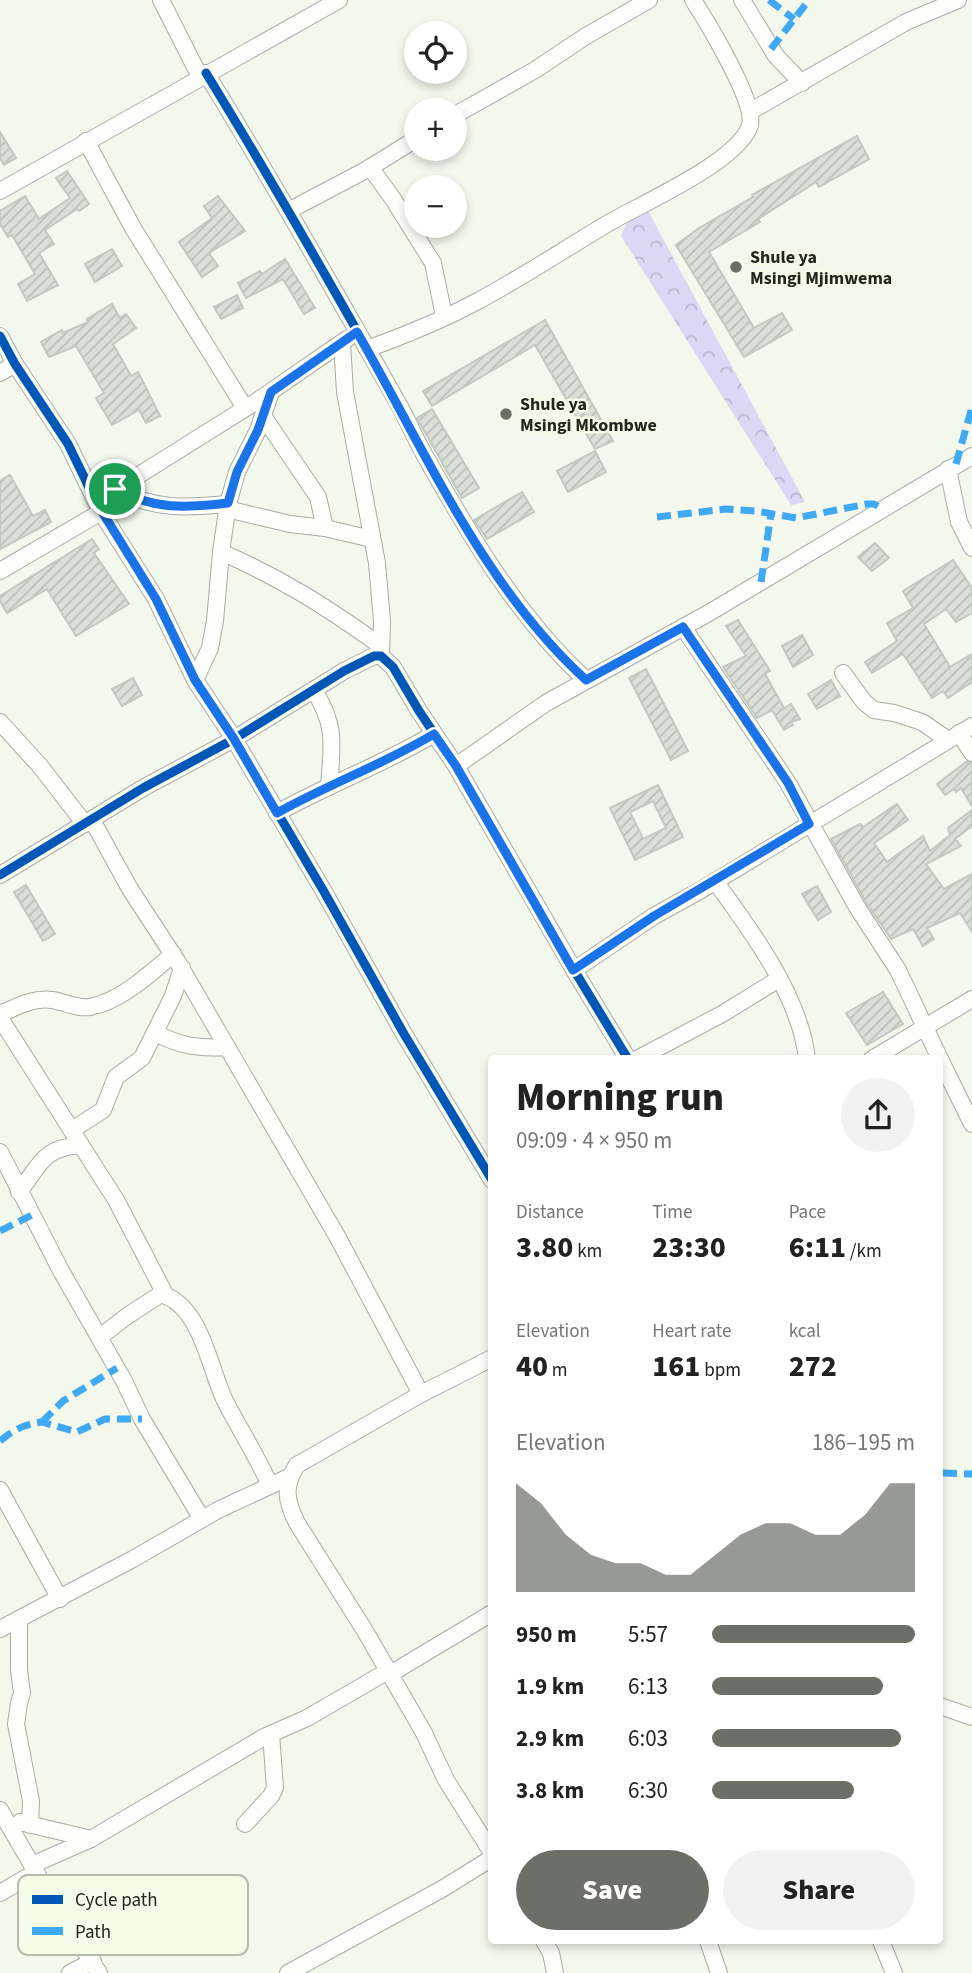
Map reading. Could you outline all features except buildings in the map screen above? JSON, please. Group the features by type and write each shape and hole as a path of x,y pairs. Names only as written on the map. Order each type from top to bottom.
{"street":[{"path":"161,0 203,75 290,210 400,407 426,460 495,571 550,646 586,680"},
{"path":"0,191 339,0"},
{"path":"467,108 536,70 586,36 649,0"},
{"path":"367,349 474,303 613,220 702,171 744,137 750,124 751,111 718,41 693,0"},
{"path":"742,0 776,56 802,83"},
{"path":"751,111 863,45 906,22 958,0"},
{"path":"86,141 146,251 244,408"},
{"path":"290,210 404,146"},
{"path":"370,167 433,262 444,316"},
{"path":"0,570 99,507 115,489 271,392 357,332"},
{"path":"0,336 68,444 99,507 156,599 195,680 234,739 404,1034 488,1173"},
{"path":"342,343 345,392 379,586 381,651"},
{"path":"0,373 15,363"},
{"path":"195,680 210,648 228,506 237,472 271,392"},
{"path":"262,416 318,497 325,528"},
{"path":"456,766 546,703 683,627 972,456"},
{"path":"948,469 959,522 972,548"},
{"path":"115,489 146,503 182,508 228,506 289,524 325,528 372,539"},
{"path":"221,552 262,570 311,597 381,651 456,766 573,970 626,1055"},
{"path":"683,627 781,773 857,907 898,970 938,1055"},
{"path":"0,875 143,788 234,739 381,651"},
{"path":"843,673 864,702 874,710 894,713 960,733 972,753"},
{"path":"314,690 331,724 328,787"},
{"path":"0,722 89,822 177,961 337,1236 421,1394"},
{"path":"573,970 654,916 960,733"},
{"path":"277,813 434,734"},
{"path":"715,881 747,925 789,996 801,1024 806,1055"},
{"path":"166,1296 116,1200 0,1016 37,999 89,1007 112,998 177,961"},
{"path":"19,1192 48,1153 77,1137 103,1110 116,1077 142,1058 173,996 177,961"},
{"path":"645,1055 712,1020 779,979"},
{"path":"879,1055 972,999"},
{"path":"156,1033 182,1045 227,1047"},
{"path":"943,1065 972,1124"},
{"path":"0,1152 142,1419 202,1519"},
{"path":"100,1338 142,1305 161,1294 173,1298 201,1335 225,1401 270,1485"},
{"path":"488,1360 421,1394 297,1465 289,1477 286,1489 288,1505 297,1523 389,1672 424,1733 446,1780 488,1849"},
{"path":"0,1629 60,1599 202,1519 289,1477"},
{"path":"0,1490 60,1599"},
{"path":"19,1875 31,1864 91,1839 271,1734 306,1718 488,1615"},
{"path":"19,1620 22,1693 16,1724 31,1801 31,1864"},
{"path":"943,1707 972,1717"},
{"path":"245,1824 275,1788 271,1734"},
{"path":"2,1814 31,1826 91,1839"},
{"path":"2,1814 38,1875"},
{"path":"288,1973 442,1889 488,1859"},
{"path":"0,1893 18,1876"},
{"path":"546,1944 551,1953 555,1973"},
{"path":"709,1944 719,1973"},
{"path":"882,1944 894,1973"},
{"path":"70,1973 96,1967"}],"green space":[{"path":"647,209 805,502 791,505 621,236 630,215"}],"marked path":[{"path":"769,0 794,19"},
{"path":"771,49 809,0"},
{"path":"956,464 972,407"},
{"path":"657,517 726,509 796,518 867,504 881,508"},
{"path":"761,582 771,514"},
{"path":"0,1231 32,1215"},
{"path":"42,1422 63,1401 117,1368"},
{"path":"0,1441 20,1428 42,1422 77,1432 105,1419 142,1419"},
{"path":"943,1473 972,1474"}],"cycle path":[{"path":"206,73 304,238 480,549 540,631 586,680"},
{"path":"0,336 15,364 68,444 101,512 156,599 195,680 234,739 404,1034 488,1173"},
{"path":"0,875 143,788 234,739 344,671 374,656 381,656 393,667 456,766 626,1055"}],"place":[{"name":"Shule ya Msingi Mjimwema","path":"736,267"},
{"name":"Shule ya Msingi Mkombwe","path":"506,414"}],"route":[{"path":"357,332 400,407 426,460 464,522 495,571 550,646 586,680 683,627 788,783 809,824 654,916 573,970 456,766 434,734 277,813 234,739 195,680 156,599 96,502 115,489 146,503 182,508 228,503 237,472 258,430 271,392 357,332"}]}
